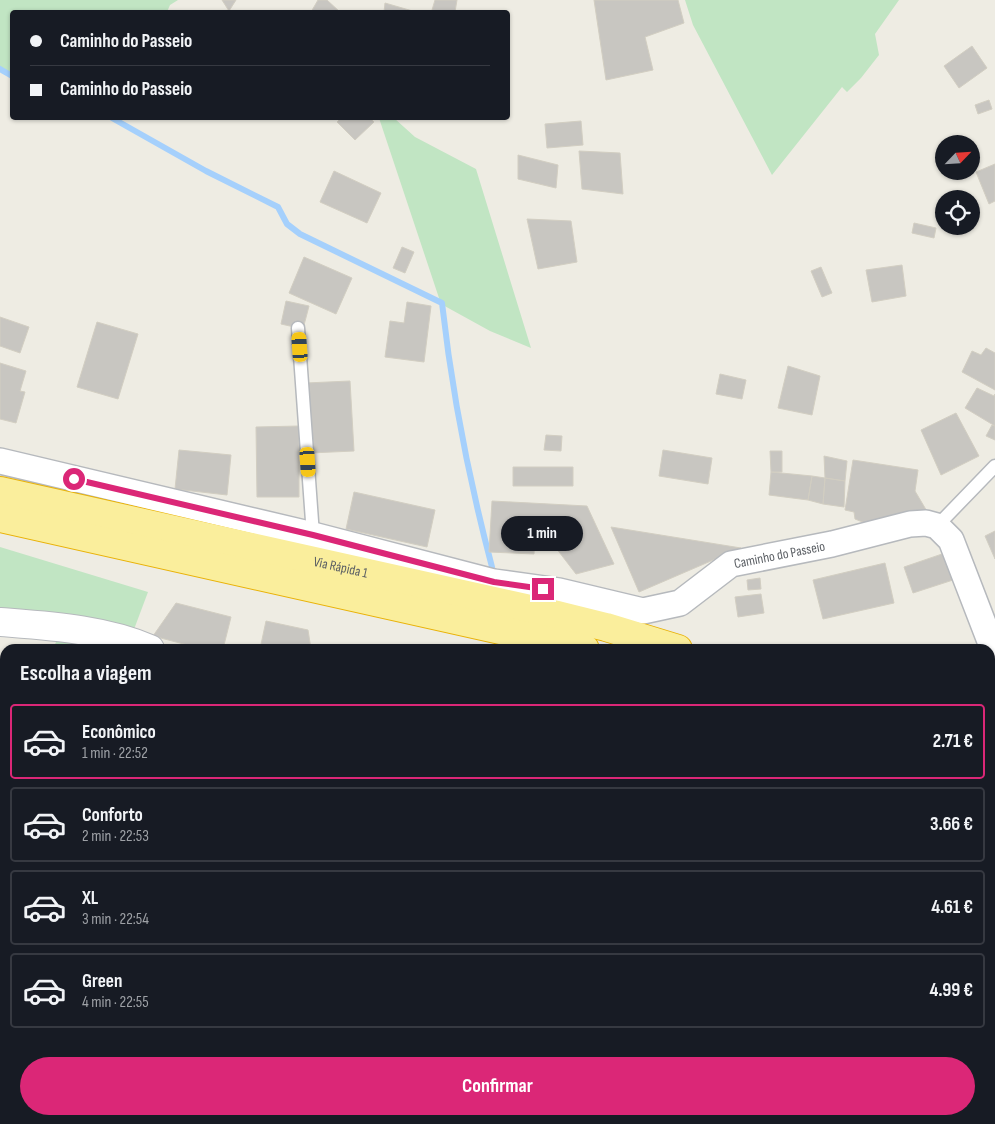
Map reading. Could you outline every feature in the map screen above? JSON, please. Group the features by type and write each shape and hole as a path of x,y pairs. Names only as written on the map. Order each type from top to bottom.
{"highway":[{"name":"Via Rápida 1","path":"0,491 557,615 606,627 662,644"},
{"name":"Via Rápida 1","path":"0,518 562,644"}],"street":[{"name":"Caminho do Passeio","path":"0,461 313,535 494,582 560,591 643,610 680,603 731,564 832,544 910,524 926,523 937,526"},
{"path":"937,526 951,540 958,555 991,644"},
{"path":"0,622 62,627 130,640 139,644"}],"lane":[{"path":"298,328 313,535"},
{"path":"937,526 995,466"}],"green space":[{"path":"0,0 178,0 170,5 168,10 10,10 10,77 0,71"},
{"path":"685,0 899,0 875,34 879,55 847,92 842,87 772,175 693,25"},
{"path":"380,120 396,120 415,137 476,169 531,348 490,331 441,304"},
{"path":"0,547 148,592 130,640 139,644 55,644 62,628 0,622"}],"building":[{"path":"222,0 236,0 230,10"},
{"path":"318,0 327,0 338,10 312,10"},
{"path":"435,0 457,0 455,10 432,10"},
{"path":"594,0 678,0 684,23 645,37 653,70 606,80"},
{"path":"385,3 409,10 384,10"},
{"path":"972,46 987,68 959,88 944,66"},
{"path":"989,100 992,109 978,114 975,105"},
{"path":"339,120 372,120 374,122 355,140 337,122"},
{"path":"581,121 583,145 547,148 545,124"},
{"path":"579,151 620,153 623,194 582,189"},
{"path":"518,155 558,165 556,188 518,179"},
{"path":"995,164 995,201 989,204 979,180 980,170"},
{"path":"334,171 381,193 367,223 320,202"},
{"path":"527,219 571,221 577,262 538,269"},
{"path":"914,223 935,228 934,238 912,233"},
{"path":"402,247 414,252 405,273 393,268"},
{"path":"304,257 352,278 336,314 289,293"},
{"path":"902,265 906,296 872,302 866,270"},
{"path":"821,267 832,293 822,297 811,271"},
{"path":"286,301 309,306 303,329 281,324"},
{"path":"407,302 431,306 424,362 385,357 390,321 404,323"},
{"path":"0,317 29,327 20,353 0,346"},
{"path":"97,322 138,334 118,399 77,387"},
{"path":"986,348 995,353 995,390 962,372 972,351 981,355"},
{"path":"0,363 26,371 20,391 25,392 16,423 0,419"},
{"path":"788,366 820,376 812,415 778,408"},
{"path":"720,374 746,380 742,399 716,394"},
{"path":"350,381 354,451 310,453 306,383"},
{"path":"977,388 994,396 995,394 995,426 965,408"},
{"path":"956,413 979,456 941,475 921,430"},
{"path":"992,425 995,426 995,440 986,436"},
{"path":"299,426 299,497 257,497 256,427"},
{"path":"546,435 562,436 561,451 544,450"},
{"path":"179,450 231,455 227,495 175,489"},
{"path":"663,450 712,458 708,484 659,476"},
{"path":"770,451 782,451 782,472 771,472"},
{"path":"824,456 847,461 845,481 825,478"},
{"path":"853,460 918,470 915,491 928,513 908,516 898,514 894,518 865,523 855,519 854,512 845,510"},
{"path":"513,467 573,467 573,486 513,486"},
{"path":"771,472 812,476 808,500 769,495"},
{"path":"812,476 825,478 823,504 808,500"},
{"path":"825,478 845,481 844,507 823,504"},
{"path":"354,492 435,510 427,547 346,529"},
{"path":"492,501 587,506 614,564 576,574 546,535 535,535 534,554 489,552"},
{"path":"611,527 741,548 639,592"},
{"path":"995,531 995,559 985,536"},
{"path":"945,553 953,580 913,593 904,567"},
{"path":"885,563 894,603 823,619 813,580"},
{"path":"760,578 761,589 748,590 747,580"},
{"path":"761,594 764,613 738,617 735,597"},
{"path":"176,603 231,617 224,644 184,644 153,636"},
{"path":"266,621 308,630 310,644 261,644"}],"waterway":[{"path":"0,69 10,75"},
{"path":"116,120 206,171 278,207 287,224 300,234 442,303 462,436 492,567"}],"route":[{"path":"74,479 313,535 494,582 543,589"}]}
